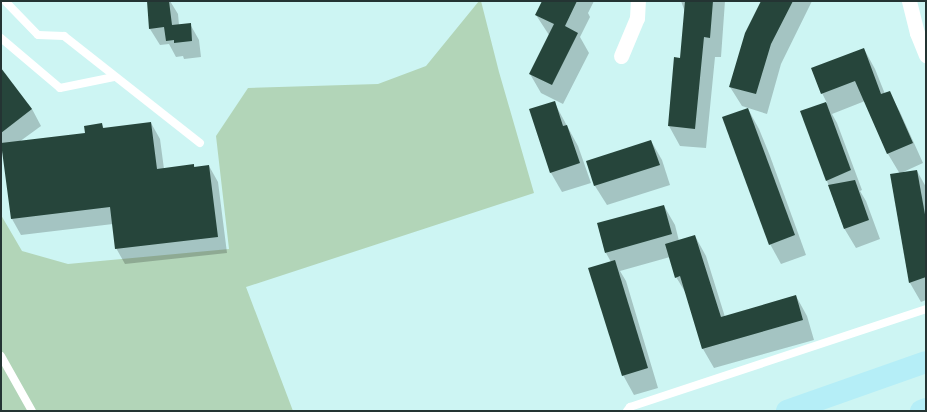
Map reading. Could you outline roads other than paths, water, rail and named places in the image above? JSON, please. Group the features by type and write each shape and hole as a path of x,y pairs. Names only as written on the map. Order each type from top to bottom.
{"main road":[{"path":"787,411 926,362"},
{"path":"921,411 926,409"}],"street":[{"path":"621,56 637,18 638,1"},
{"path":"909,1 917,33 926,55"}],"lane":[{"path":"4,4 38,36 64,36 114,77 200,143"},
{"path":"1,38 60,88 114,77"},
{"path":"627,411 630,407 926,308"},
{"path":"1,356 3,365 32,411"}]}
